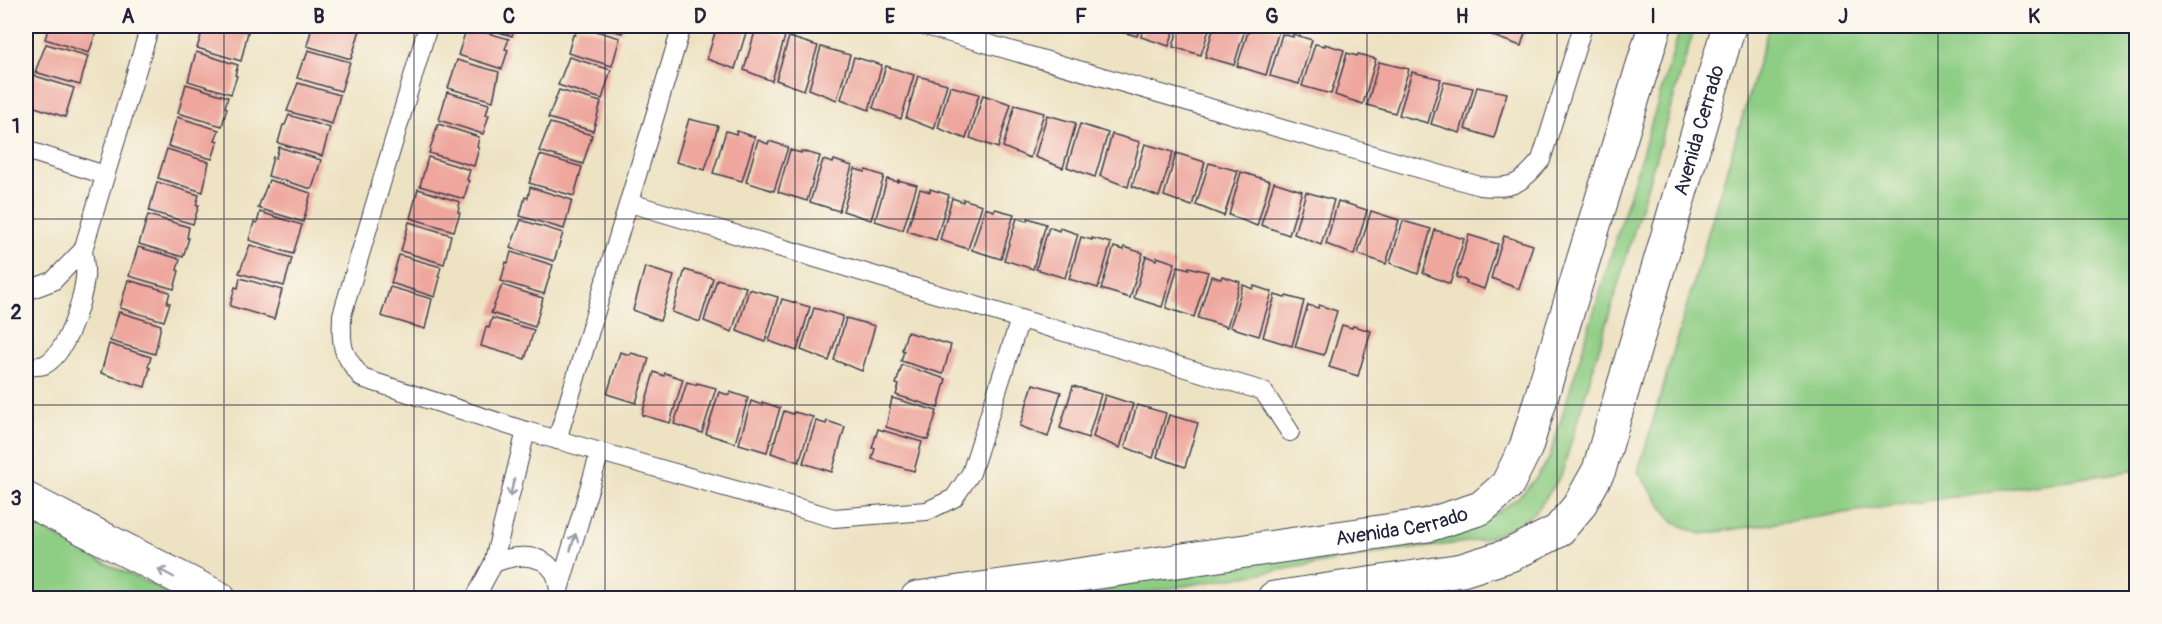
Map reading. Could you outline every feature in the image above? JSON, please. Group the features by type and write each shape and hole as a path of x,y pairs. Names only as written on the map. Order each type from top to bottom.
{"street":[{"name":"Avenida Cerrado","path":"917,598 1428,525 1481,508 1507,485 1526,447 1655,26"},
{"name":"Avenida Cerrado","path":"1274,598 1462,570 1510,555 1558,531 1579,506 1599,470 1729,26"},
{"path":"26,499 219,598"}],"lane":[{"path":"26,366 41,366 50,361 61,350 71,329 85,278 83,250 150,26"},
{"path":"428,26 342,315 341,343 345,357 362,378 526,431 834,518 927,511 954,498 971,473 1020,319"},
{"path":"557,440 682,26"},
{"path":"926,26 1480,186 1504,188 1527,177 1541,160 1583,26"},
{"path":"26,150 105,175"},
{"path":"630,203 1263,391 1290,432"},
{"path":"26,291 53,281 83,250"},
{"path":"475,598 493,564 526,431"},
{"path":"560,594 600,452"},
{"path":"493,564 511,557 533,557 554,572 560,594"}],"green space":[{"path":"1681,26 1695,26 1561,476 1538,509 1517,526 1482,540 1375,554 1112,598 1005,598 1493,515 1518,497 1531,484 1549,459"},
{"path":"1769,26 2136,26 2136,470 1701,534 1673,522 1638,472"},
{"path":"26,519 94,558 181,598 26,598"}],"building":[{"path":"49,26 98,26 89,53 45,39"},
{"path":"204,26 226,26 248,32 241,61 197,48"},
{"path":"344,26 360,30 351,59 307,46 312,27"},
{"path":"478,26 515,26 512,36"},
{"path":"578,26 620,38 612,66 568,53"},
{"path":"597,26 624,26 622,33"},
{"path":"717,26 748,26 735,69 707,59"},
{"path":"1109,26 1140,26 1137,36 1108,28"},
{"path":"1144,26 1175,26 1169,46 1141,37"},
{"path":"1179,26 1210,26 1201,55 1173,47"},
{"path":"1214,26 1246,26 1234,65 1205,57"},
{"path":"1250,26 1279,30 1266,75 1237,66"},
{"path":"1470,26 1492,26 1490,32"},
{"path":"1496,26 1527,26 1521,46 1493,36"},
{"path":"467,27 509,39 502,69 458,55"},
{"path":"756,28 785,36 772,81 744,70"},
{"path":"1282,34 1293,37 1293,34 1312,40 1299,84 1270,76"},
{"path":"789,37 818,46 804,90 776,80"},
{"path":"46,44 88,56 80,85 35,72"},
{"path":"1315,44 1325,46 1325,44 1344,50 1331,94 1302,86"},
{"path":"821,47 850,55 837,100 809,89"},
{"path":"308,50 350,62 341,91 297,78"},
{"path":"196,52 238,65 231,94 188,81"},
{"path":"1347,53 1376,59 1363,104 1335,95"},
{"path":"569,57 611,70 602,99 558,85"},
{"path":"854,57 882,65 869,110 841,99"},
{"path":"457,60 499,72 493,101 448,88"},
{"path":"1379,62 1409,69 1395,113 1367,105"},
{"path":"886,66 914,75 901,119 873,108"},
{"path":"1412,72 1441,79 1428,123 1399,115"},
{"path":"32,75 74,88 65,117 26,104 26,89"},
{"path":"918,76 947,84 934,129 906,118"},
{"path":"1444,82 1473,88 1460,133 1431,124"},
{"path":"298,83 340,95 332,124 287,111"},
{"path":"186,84 228,97 222,126 178,113"},
{"path":"950,86 979,94 966,139 938,128"},
{"path":"1477,87 1507,93 1494,138 1465,129"},
{"path":"559,90 601,102 593,131 548,118"},
{"path":"447,92 489,104 486,115 489,115 483,134 439,120"},
{"path":"983,95 1011,104 998,148 970,138"},
{"path":"1015,105 1044,113 1030,158 1003,147"},
{"path":"289,115 330,128 322,156 278,143 283,125"},
{"path":"1047,115 1076,123 1063,168 1035,157"},
{"path":"177,117 219,130 212,159 168,146"},
{"path":"689,119 718,126 705,170 676,162"},
{"path":"550,123 592,135 583,164 539,151"},
{"path":"438,124 479,137 477,147 479,148 474,166 429,153"},
{"path":"1080,124 1108,133 1095,177 1067,167"},
{"path":"726,131 736,134 737,131 755,137 742,181 713,173"},
{"path":"1112,134 1140,142 1128,187 1100,176"},
{"path":"758,140 788,147 774,191 746,182"},
{"path":"1145,144 1173,152 1159,197 1132,186"},
{"path":"279,147 321,160 312,189 268,176 273,157 276,158"},
{"path":"167,149 209,162 203,192 158,178"},
{"path":"790,150 820,156 807,201 778,192"},
{"path":"1176,153 1205,162 1192,206 1164,196"},
{"path":"540,155 582,167 574,196 529,183"},
{"path":"428,157 470,170 464,199 420,186"},
{"path":"823,160 833,163 834,160 852,166 839,211 810,202"},
{"path":"1209,163 1238,171 1224,216 1196,205"},
{"path":"855,169 884,176 871,220 843,211"},
{"path":"1241,172 1270,181 1257,226 1229,215"},
{"path":"887,179 917,185 903,230 875,221"},
{"path":"269,180 311,193 303,222 258,208"},
{"path":"157,182 199,195 196,205 199,205 193,224 149,211"},
{"path":"1274,182 1302,191 1289,235 1261,225"},
{"path":"530,187 572,200 564,229 520,216"},
{"path":"418,189 460,202 458,212 460,213 454,231 410,218"},
{"path":"920,189 930,192 930,189 949,195 936,240 907,231"},
{"path":"1306,192 1334,200 1321,245 1294,234"},
{"path":"952,198 982,205 968,249 940,240"},
{"path":"1338,201 1367,210 1354,255 1326,244"},
{"path":"985,208 1014,214 1001,259 972,250"},
{"path":"1371,211 1399,220 1386,264 1358,254"},
{"path":"260,212 302,225 293,254 249,240 254,222 257,223"},
{"path":"148,215 189,227 187,238 189,238 183,257 139,244"},
{"path":"1017,218 1027,221 1028,218 1046,224 1033,269 1004,260"},
{"path":"521,220 563,233 554,261 510,248"},
{"path":"1403,221 1431,229 1418,274 1390,263"},
{"path":"409,222 451,235 444,264 401,251"},
{"path":"1049,227 1078,234 1065,278 1036,269"},
{"path":"1435,230 1464,239 1450,284 1423,273"},
{"path":"1469,235 1498,244 1484,289 1456,277"},
{"path":"1504,236 1533,245 1519,289 1491,278"},
{"path":"1081,237 1111,243 1098,288 1069,279"},
{"path":"250,245 292,258 284,286 239,273"},
{"path":"138,247 180,259 174,289 129,276"},
{"path":"1114,247 1124,250 1124,247 1143,253 1130,298 1101,289"},
{"path":"511,252 553,265 544,294 501,281"},
{"path":"399,255 441,267 435,297 391,283"},
{"path":"1146,256 1175,263 1162,307 1134,298"},
{"path":"1178,266 1208,272 1194,317 1166,308"},
{"path":"645,267 674,276 660,321 633,310"},
{"path":"685,270 713,278 700,322 672,312"},
{"path":"1211,276 1221,279 1222,276 1240,282 1227,327 1198,318"},
{"path":"240,278 282,290 274,319 230,306"},
{"path":"717,279 746,287 732,332 704,321"},
{"path":"128,280 170,292 167,303 170,303 164,321 120,308"},
{"path":"502,285 543,298 535,327 491,313"},
{"path":"1243,285 1272,292 1259,336 1230,327"},
{"path":"390,287 432,299 425,329 381,316"},
{"path":"749,289 778,297 765,342 737,331"},
{"path":"1275,295 1304,301 1292,346 1263,337"},
{"path":"782,299 810,307 797,351 769,341"},
{"path":"1308,305 1318,308 1319,305 1337,311 1324,355 1295,347"},
{"path":"814,308 843,316 829,361 801,350"},
{"path":"119,312 161,325 155,354 110,341"},
{"path":"492,318 534,330 525,359 481,346 486,327 489,328"},
{"path":"846,318 875,326 862,371 834,360"},
{"path":"1342,325 1371,331 1358,376 1329,367"},
{"path":"907,332 951,345 943,374 901,361"},
{"path":"109,344 151,357 145,387 101,373"},
{"path":"620,352 649,358 636,403 607,394"},
{"path":"902,365 946,379 938,408 896,395 899,385 896,384"},
{"path":"654,372 683,379 670,423 642,415"},
{"path":"687,382 716,388 702,433 674,424"},
{"path":"1033,384 1061,392 1048,437 1020,426"},
{"path":"1073,386 1101,394 1088,438 1060,428"},
{"path":"719,392 729,395 730,392 748,398 735,443 706,434"},
{"path":"1105,395 1133,404 1120,448 1093,437"},
{"path":"892,398 937,411 928,440 886,427"},
{"path":"751,401 780,408 767,452 739,444"},
{"path":"1137,405 1166,413 1153,458 1125,447"},
{"path":"784,411 813,417 799,462 771,453"},
{"path":"1169,415 1198,423 1185,467 1157,457"},
{"path":"816,421 826,424 827,421 845,427 832,472 803,463"},
{"path":"878,429 922,442 914,471 872,459 875,448 872,448"}]}
